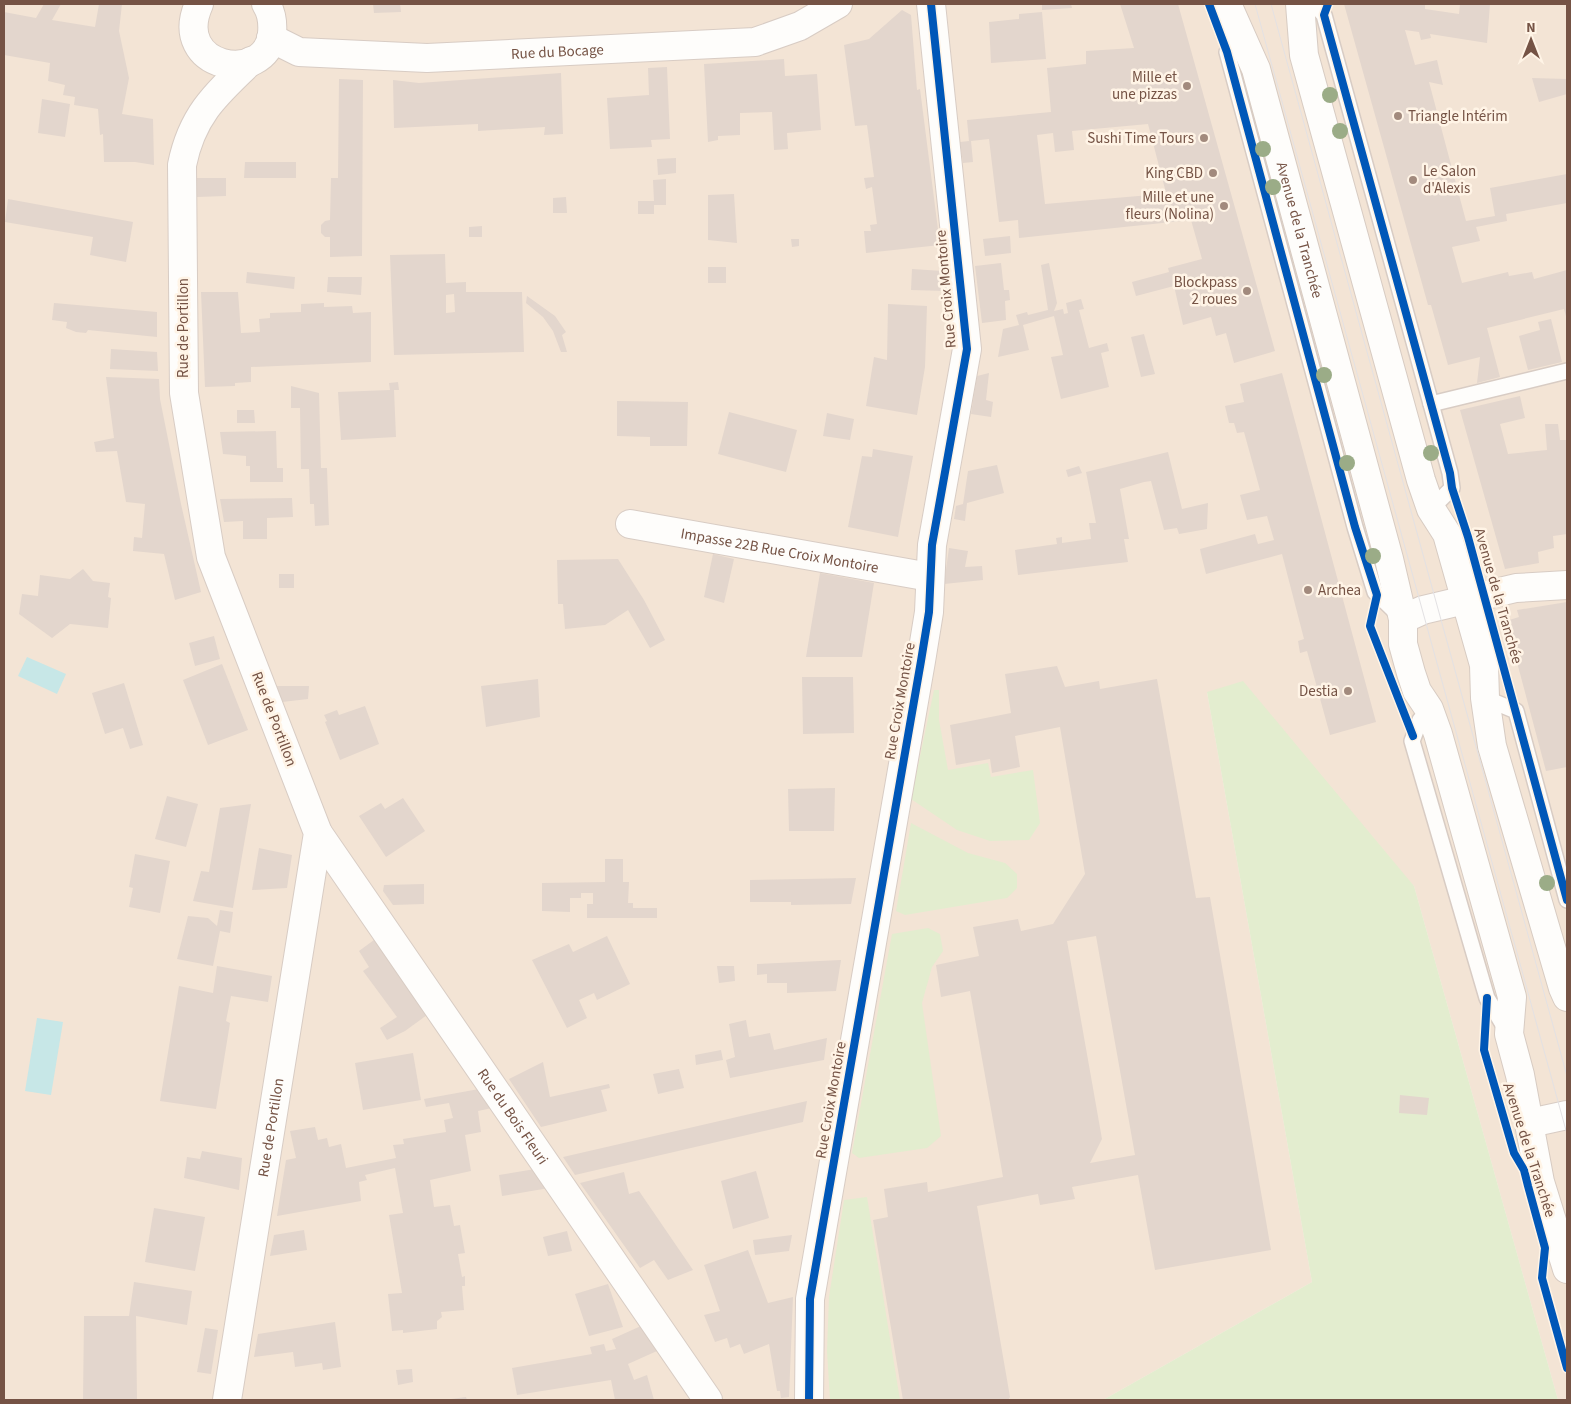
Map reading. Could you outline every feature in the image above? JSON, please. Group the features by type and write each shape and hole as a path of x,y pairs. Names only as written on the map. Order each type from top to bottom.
{"street":[{"path":"199,4 194,15 192,29 196,42 203,53 212,60 224,65 238,65 251,61"},
{"path":"266,4 273,23 271,38"},
{"name":"Rue du Bocage","path":"271,38 299,52 427,58 755,42 800,26 838,4"},
{"name":"Rue Croix Montoire","path":"809,1400 810,1299 929,612 932,545 967,349 931,4"},
{"name":"Avenue de la Tranchée","path":"1227,4 1256,69 1403,618 1403,644 1417,691 1429,709 1512,997 1509,1034 1530,1122 1540,1182 1567,1269"},
{"path":"1300,4 1304,55 1421,480 1431,509 1447,534 1484,665 1485,698 1492,746 1567,997"},
{"name":"Rue de Portillon","path":"226,1400 318,833 211,557 184,393 182,165 186,145 205,107 251,61 262,53 271,38"},
{"name":"Impasse 22B Rue Croix Montoire","path":"630,524 930,577"},
{"path":"1403,618 1423,610 1516,588 1567,585"},
{"name":"Rue du Bois Fleuri","path":"318,833 708,1400"},
{"path":"1530,1122 1567,1114"}],"lane":[{"path":"1314,4 1324,15 1450,473 1452,488 1431,509"},
{"path":"1431,404 1567,371"},
{"path":"1485,698 1516,711 1567,900"}],"shaded area":[{"path":"4,4 1567,4 1567,1400 1558,1400 1414,886 1207,692 1312,1282 1103,1400 4,1400"}],"green space":[{"path":"1243,681 1414,886 1558,1400 1103,1400 1312,1282 1207,692"},
{"path":"934,690 939,690 939,720 948,770 988,763 991,777 1033,770 1040,823 1029,840 990,841 957,830 911,799"},
{"path":"911,823 968,853 1005,863 1017,874 1017,888 1007,898 905,915 896,911"},
{"path":"928,928 940,934 943,951 932,967 922,1003 941,1136 927,1148 859,1158 852,1153 892,934"},
{"path":"867,1197 900,1400 830,1400 827,1351 829,1297 844,1200"}],"water":[{"path":"27,657 66,674 57,694 18,676"},
{"path":"37,1018 63,1022 51,1095 25,1091"}],"building":[{"path":"44,4 61,4 52,20 95,27 99,4 122,4 119,31 129,78 122,114 153,119 154,165 135,162 104,162 103,134 100,135 98,109 74,105 75,97 63,95 65,85 48,81 50,63 4,55 4,12 36,18"},
{"path":"373,4 400,4 401,12 374,13"},
{"path":"1042,4 1071,4 1072,8 1042,10"},
{"path":"1120,4 1178,4 1275,351 1234,363 1226,333 1216,336 1211,317 1183,325 1174,286 1136,296 1132,282 1169,272 1168,268 1202,259 1191,220 1019,238 1018,220 999,222 989,139 971,141 973,162 963,163 960,142 969,141 967,120 1051,112 1047,68 1086,64 1086,51 1134,48","holes":["1148,124 1165,189 1150,195 1045,204 1037,135 1053,133 1055,152 1074,150 1072,131"]},
{"path":"1344,4 1425,4 1425,9 1459,14 1460,4 1490,4 1487,43 1430,34 1431,38 1421,40 1419,32 1405,30 1415,65 1437,60 1443,85 1429,82 1466,221 1495,216 1490,188 1567,174 1567,203 1506,214 1507,221 1476,227 1480,241 1452,247 1462,283 1508,272 1509,276 1532,272 1534,279 1567,270 1567,320 1564,309 1487,328 1500,377 1477,383 1480,357 1448,365 1431,305 1428,305"},
{"path":"902,10 911,15 917,90 920,89 940,245 866,253 864,231 871,231 870,225 877,224 872,187 866,189 864,178 874,177 867,125 855,126 844,45 869,39"},
{"path":"1042,12 1046,59 991,63 989,22 1019,19 1019,14"},
{"path":"784,59 785,76 817,74 821,130 787,133 788,149 774,150 772,112 740,113 740,135 718,136 718,140 708,142 704,64"},
{"path":"667,67 670,139 651,140 652,147 610,149 607,98 649,95 648,68"},
{"path":"561,73 563,134 544,135 545,127 478,131 478,124 394,128 393,80 419,83"},
{"path":"1532,78 1567,79 1567,94 1539,102"},
{"path":"339,79 363,80 362,256 330,257 330,237 325,237 321,233 321,225 325,221 330,220 331,178 338,178"},
{"path":"42,99 70,104 65,137 38,133"},
{"path":"676,158 676,173 658,175 657,159"},
{"path":"245,162 296,162 296,178 244,178"},
{"path":"196,178 226,178 226,196 197,197"},
{"path":"666,179 666,205 654,205 654,214 638,214 638,201 654,201 653,180"},
{"path":"734,194 737,243 708,240 708,195"},
{"path":"566,197 567,213 553,213 553,198"},
{"path":"8,199 133,222 126,262 90,255 93,237 5,222"},
{"path":"482,226 482,237 469,237 469,227"},
{"path":"1010,236 1011,253 985,256 983,239"},
{"path":"791,239 799,239 799,246 792,247"},
{"path":"445,254 446,283 466,282 466,292 522,292 524,352 394,355 390,255","holes":["454,294 455,312 446,313 446,295"]},
{"path":"1001,263 1004,290 1009,290 1010,300 1005,301 1006,320 982,323 975,266"},
{"path":"1049,263 1057,303 1054,311 1063,309 1064,314 1068,313 1066,303 1081,299 1084,309 1079,310 1089,348 1107,343 1109,351 1101,353 1109,387 1061,399 1051,357 1063,355 1054,316 1023,325 1029,350 998,357 1003,329 1019,325 1016,315 1027,312 1028,315 1048,310 1041,265"},
{"path":"708,267 726,267 726,283 708,283"},
{"path":"912,269 943,271 945,291 911,290"},
{"path":"247,272 295,277 294,289 246,283"},
{"path":"328,277 362,277 361,295 327,292"},
{"path":"201,292 238,292 241,333 260,332 259,319 270,318 270,313 301,312 301,304 324,303 324,307 352,306 353,313 371,312 371,362 251,367 251,382 235,383 235,386 205,387"},
{"path":"527,296 555,316 566,332 562,335 567,352 561,352 553,331 543,317 526,303"},
{"path":"54,303 157,312 157,337 88,330 86,333 76,332 66,328 67,322 52,320"},
{"path":"888,304 927,306 925,367 917,415 866,406 874,357 887,360"},
{"path":"1551,319 1562,362 1528,370 1519,336 1540,330 1538,322"},
{"path":"1144,334 1155,374 1141,377 1131,337"},
{"path":"111,349 157,352 158,371 110,369"},
{"path":"989,373 986,400 993,402 991,417 971,414 977,376"},
{"path":"1282,373 1376,722 1330,735 1307,651 1300,653 1298,641 1304,639 1282,554 1206,574 1200,549 1255,534 1258,544 1274,540 1267,516 1247,520 1240,495 1260,490 1244,432 1237,433 1234,423 1229,423 1225,406 1244,402 1240,384"},
{"path":"106,377 159,379 160,399 201,592 175,600 164,554 133,551 134,537 142,538 145,504 126,502 117,451 96,452 94,442 114,438"},
{"path":"398,382 399,390 394,390 396,437 341,440 338,392 390,390 389,383"},
{"path":"291,386 319,393 321,468 327,468 329,525 315,526 314,504 310,504 309,469 301,469 300,408 291,408"},
{"path":"1520,396 1525,418 1500,424 1508,454 1547,450 1545,424 1558,424 1560,440 1567,440 1567,534 1553,536 1554,548 1538,552 1539,563 1505,569 1460,410"},
{"path":"617,401 688,402 687,446 650,446 650,437 617,436"},
{"path":"237,410 254,410 255,423 237,423"},
{"path":"729,412 797,430 786,472 718,454"},
{"path":"827,413 854,419 850,440 823,436"},
{"path":"276,431 277,468 283,468 283,482 250,482 250,466 246,466 246,456 223,454 220,432"},
{"path":"873,449 913,456 898,537 848,527 862,456 872,457"},
{"path":"1168,452 1182,509 1208,503 1207,529 1179,534 1177,528 1164,530 1151,481 1144,482 1120,489 1129,539 1124,539 1128,562 1018,575 1015,550 1057,544 1056,538 1062,537 1062,543 1091,539 1089,523 1096,523 1086,472"},
{"path":"997,465 1004,493 967,503 965,521 954,519 956,506 963,504 968,471"},
{"path":"1079,466 1082,473 1068,477 1066,470"},
{"path":"292,498 293,517 267,518 267,539 243,539 243,521 224,522 220,499"},
{"path":"949,548 968,551 965,567 982,566 983,580 944,584"},
{"path":"713,554 734,559 724,603 704,597"},
{"path":"618,559 644,600 665,640 650,648 628,610 605,625 565,629 563,604 558,604 557,560"},
{"path":"83,569 93,581 110,583 108,597 111,598 108,628 70,624 52,638 19,614 22,594 38,596 40,575 70,579"},
{"path":"820,573 874,583 862,657 806,657"},
{"path":"279,574 294,574 294,588 279,588"},
{"path":"1567,602 1567,767 1546,771 1506,621 1519,617 1517,610"},
{"path":"214,636 220,659 195,666 189,643"},
{"path":"222,664 248,730 208,745 183,680"},
{"path":"1057,666 1065,687 1099,681 1100,689 1157,679 1196,898 1210,897 1271,1250 1155,1270 1138,1175 1072,1187 1075,1199 1040,1205 1038,1194 977,1206 1010,1397 1008,1400 903,1400 873,1220 888,1217 884,1189 927,1182 928,1192 1003,1177 970,991 941,997 936,965 979,956 973,927 1018,919 1021,931 1053,924 1085,874 1060,727 1015,736 1020,767 992,773 990,759 956,765 950,725 1011,713 1005,674","holes":["1096,936 1135,1155 1090,1163 1102,1139 1067,941"]},
{"path":"802,677 853,677 854,733 803,734"},
{"path":"538,679 540,717 486,727 481,686"},
{"path":"124,683 143,745 130,749 123,728 105,734 92,693"},
{"path":"276,686 309,686 308,699 282,702"},
{"path":"365,706 379,744 340,760 324,715 337,710 339,715"},
{"path":"835,788 834,831 789,831 788,789"},
{"path":"167,796 198,804 186,847 155,839"},
{"path":"403,798 425,831 386,857 359,816 381,803 385,809"},
{"path":"251,804 233,908 193,901 201,871 209,872 220,808"},
{"path":"259,848 292,855 287,888 252,890"},
{"path":"135,854 170,861 160,913 129,907 133,888 129,887"},
{"path":"605,859 623,859 623,882 629,882 628,903 633,903 633,908 657,908 657,918 587,918 587,904 593,904 593,893 581,893 581,898 570,898 570,912 542,911 542,883 605,882"},
{"path":"856,878 851,904 791,905 791,902 750,902 750,880"},
{"path":"424,884 424,904 393,905 383,891 384,885"},
{"path":"220,910 233,912 230,933 220,931 213,966 177,959 188,916 208,918 217,926"},
{"path":"607,936 630,984 597,1000 594,993 579,1000 587,1018 567,1028 532,960 569,944 573,952"},
{"path":"374,940 427,1015 405,1031 387,1040 380,1028 397,1017 363,971 369,967 359,951"},
{"path":"841,960 836,991 787,993 787,983 767,983 767,974 757,975 757,964"},
{"path":"217,966 272,976 268,1002 231,996 226,1021 230,1023 216,1109 160,1101 179,986 213,993"},
{"path":"717,966 734,966 735,981 719,983"},
{"path":"746,1020 749,1037 770,1033 774,1050 827,1038 824,1060 730,1078 726,1060 735,1057 729,1024"},
{"path":"721,1050 723,1060 696,1065 695,1055"},
{"path":"413,1053 421,1100 363,1110 355,1063"},
{"path":"543,1062 550,1097 609,1084 610,1088 601,1090 607,1111 541,1127 509,1079"},
{"path":"679,1069 684,1088 658,1094 653,1074"},
{"path":"479,1089 492,1108 478,1111 481,1132 465,1135 471,1171 430,1180 434,1207 450,1205 454,1226 460,1225 465,1253 458,1254 462,1277 465,1276 465,1286 462,1286 464,1310 441,1312 442,1317 437,1321 437,1329 403,1333 403,1330 392,1331 388,1294 402,1293 389,1215 403,1213 395,1168 365,1175 367,1180 359,1182 361,1201 277,1216 286,1160 296,1158 290,1131 315,1127 318,1140 327,1138 329,1147 341,1144 346,1168 396,1158 393,1145 404,1144 403,1139 446,1132 444,1120 453,1118 449,1103 426,1107 424,1099"},
{"path":"1400,1095 1429,1098 1427,1115 1399,1113"},
{"path":"807,1101 803,1122 575,1175 563,1157"},
{"path":"202,1151 242,1158 239,1190 184,1178 187,1157 200,1159"},
{"path":"535,1169 549,1188 502,1196 499,1175"},
{"path":"756,1171 769,1218 733,1229 721,1181"},
{"path":"624,1172 629,1194 639,1191 693,1270 668,1280 654,1260 640,1268 580,1183"},
{"path":"154,1208 205,1217 195,1271 145,1262"},
{"path":"304,1230 307,1250 270,1256 274,1235"},
{"path":"567,1231 572,1251 548,1256 543,1237"},
{"path":"792,1235 789,1251 755,1255 753,1240"},
{"path":"748,1250 768,1303 793,1297 789,1397 781,1398 780,1391 777,1391 769,1344 744,1354 740,1344 730,1348 727,1338 715,1342 704,1315 720,1311 704,1265"},
{"path":"134,1282 192,1291 187,1325 136,1316 137,1400 83,1400 84,1316 129,1316"},
{"path":"608,1284 623,1327 589,1336 575,1294"},
{"path":"335,1322 341,1367 323,1370 322,1363 295,1367 293,1352 254,1357 258,1334"},
{"path":"641,1326 657,1351 628,1364 634,1380 647,1375 654,1400 615,1400 611,1380 517,1395 512,1368 592,1354 590,1347 604,1344 606,1351 616,1349 612,1339"},
{"path":"205,1328 218,1330 211,1374 197,1372"},
{"path":"412,1369 413,1382 398,1385 396,1370"},
{"path":"466,1397 467,1400 451,1400 451,1399"}],"tram line":[{"path":"1255,4 1567,1134"},
{"path":"1271,4 1567,1076"}],"cycle path":[{"path":"809,1400 810,1299 921,661 929,612 932,545 967,349 931,4"},
{"path":"1209,4 1227,52 1355,527 1377,595 1370,626 1413,736"},
{"path":"1328,4 1324,15 1450,473 1452,488 1468,537 1567,900"},
{"path":"1487,998 1484,1050 1514,1153 1524,1170 1545,1248 1542,1278 1567,1368"}],"place":[{"name":"Mille et une pizzas","path":"1187,86"},
{"name":"Triangle Intérim","path":"1398,116"},
{"name":"Sushi Time Tours","path":"1204,138"},
{"name":"King CBD","path":"1213,173"},
{"name":"Le Salon d'Alexis","path":"1413,180"},
{"name":"Mille et une fleurs (Nolina)","path":"1224,206"},
{"name":"Blockpass 2 roues","path":"1247,291"},
{"name":"Archea","path":"1308,590"},
{"name":"Destia","path":"1348,691"}]}
